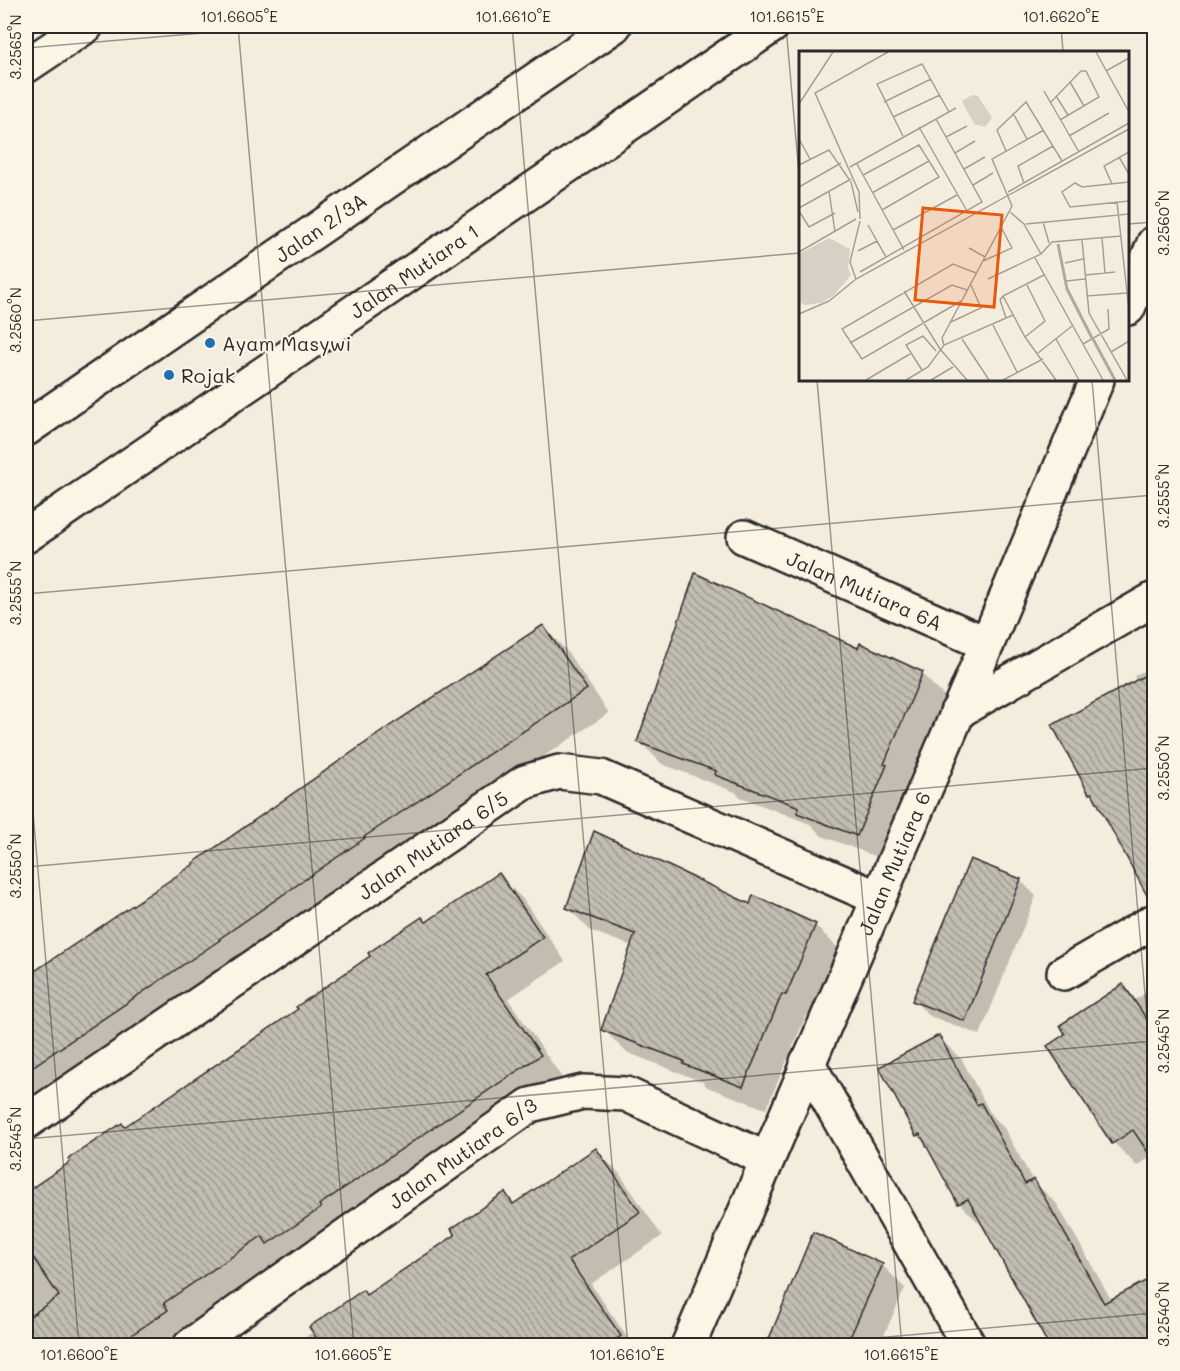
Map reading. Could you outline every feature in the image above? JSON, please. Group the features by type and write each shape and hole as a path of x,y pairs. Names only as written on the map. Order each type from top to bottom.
{"street":[{"path":"26,66 86,26"},
{"name":"Jalan 2/3A","path":"26,429 614,26"},
{"name":"Jalan Mutiara 1","path":"26,536 772,26"},
{"path":"1129,306 1155,243"},
{"name":"Jalan Mutiara 6","path":"685,1341 766,1159 987,644 1097,381"},
{"name":"Jalan Mutiara 6A","path":"744,537 987,644"},
{"path":"957,712 1155,599"},
{"name":"Jalan Mutiara 6/5","path":"26,1122 525,782 560,772 601,777 878,898"},
{"path":"1064,973 1155,921"},
{"path":"807,1062 969,1346"},
{"name":"Jalan Mutiara 6/3","path":"190,1346 530,1105 583,1092 626,1094 766,1159"}],"building":[{"path":"695,573 858,648 860,643 923,672 884,764 887,765 857,836 797,813 799,807 715,775 716,771 637,742"},
{"path":"543,625 587,689 364,837 220,940 26,1071 26,977 194,864 394,723"},
{"path":"1155,670 1155,902 1151,903 1092,793 1089,794 1052,725"},
{"path":"594,831 750,904 753,895 816,924 786,995 782,994 743,1087 683,1064 684,1061 601,1030 635,934 566,908"},
{"path":"970,859 1021,879 965,1021 912,1001"},
{"path":"499,873 543,937 486,975 541,1055 319,1205 321,1208 267,1244 262,1236 164,1303 168,1310 115,1346 26,1346 26,1319 59,1296 26,1247 26,1192 70,1162 68,1159 122,1123 124,1127 298,1009 296,1007 370,956 368,953 422,917 426,922"},
{"path":"1123,984 1155,1031 1155,1163 1133,1130 1112,1144 1047,1046 1065,1034 1060,1025"},
{"path":"939,1035 977,1105 981,1103 1025,1184 1034,1179 1104,1303 1155,1276 1155,1346 1049,1346 968,1199 958,1204 920,1134 916,1136 879,1067"},
{"path":"596,1148 640,1212 569,1260 621,1336 606,1346 322,1346 309,1327 363,1290 366,1295 455,1235 451,1229 505,1192 513,1204"},
{"path":"813,1232 883,1264 846,1346 766,1346"}],"place":[{"name":"Ayam Masywi","path":"210,343"},
{"name":"Rojak","path":"169,375"}]}
